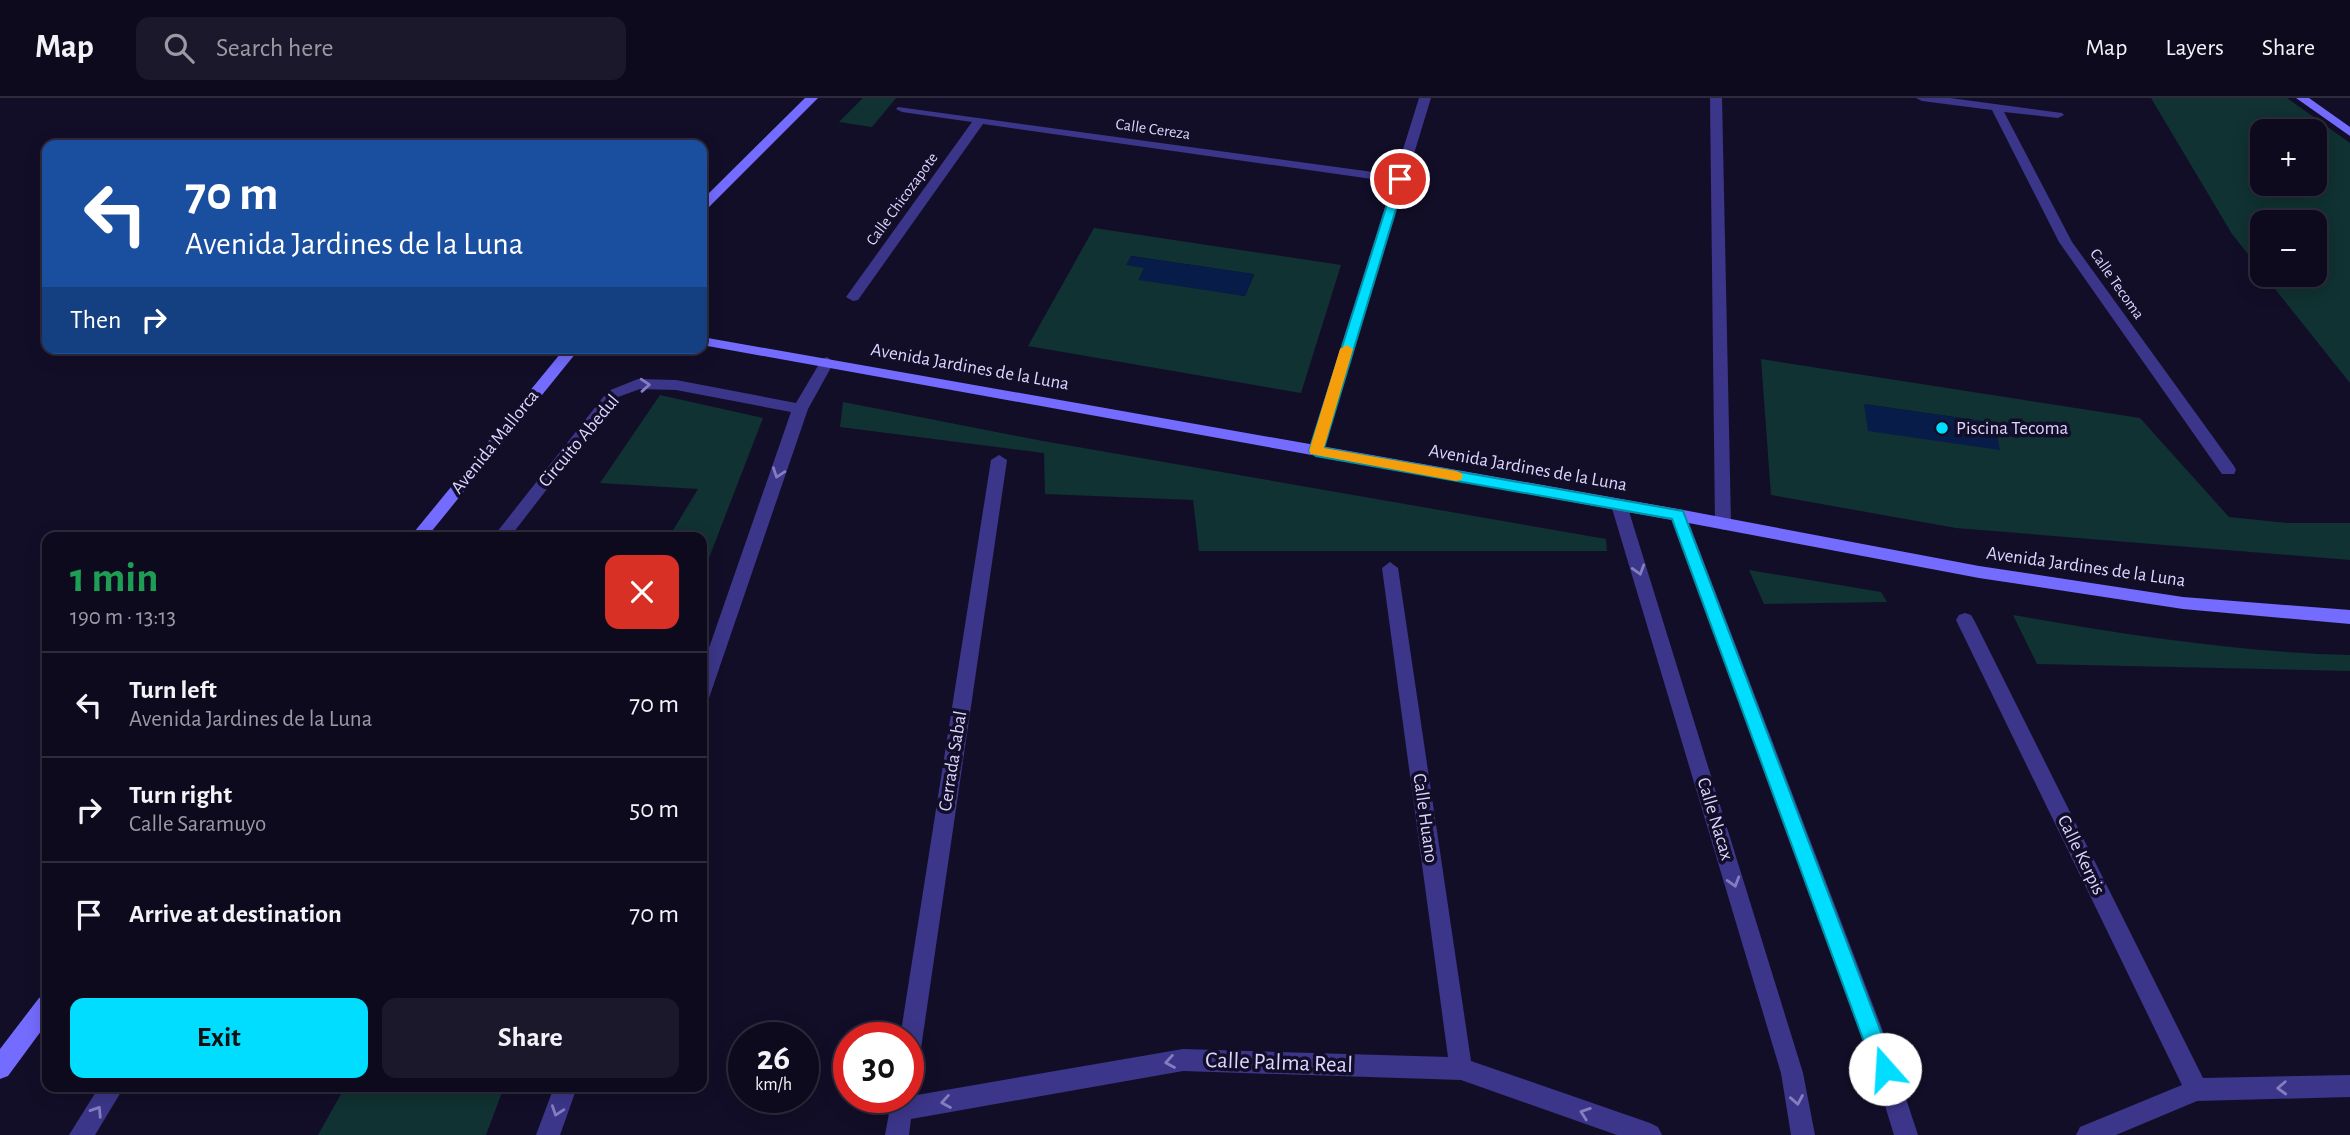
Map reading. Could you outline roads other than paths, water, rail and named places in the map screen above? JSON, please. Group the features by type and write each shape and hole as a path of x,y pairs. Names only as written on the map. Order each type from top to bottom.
{"street":[{"path":"707,202 811,98"},
{"path":"1316,451 1424,98"},
{"path":"1716,98 1723,524"},
{"path":"1922,98 2058,115"},
{"path":"2302,98 2350,132"},
{"name":"Calle Tecoma","path":"1996,107 2066,242 2228,470"},
{"name":"Calle Cereza","path":"902,108 1400,179"},
{"path":"2330,119 2350,118"},
{"name":"Calle Chicozapote","path":"853,297 979,121"},
{"name":"Avenida Jardines de la Luna","path":"707,342 1678,515 1979,572 2183,603 2350,617"},
{"name":"Avenida Mallorca","path":"422,532 568,354"},
{"path":"707,679 800,409 827,362"},
{"name":"Circuito Abedul","path":"505,532 613,394 638,384 676,385 800,409"},
{"name":"Cerrada Sabal","path":"914,1022 999,460"},
{"name":"Calle Nacax","path":"1619,505 1792,1073 1803,1135"},
{"path":"1678,515 1878,1047 1906,1135"},
{"name":"Calle Huano","path":"1390,568 1461,1069"},
{"name":"Calle Kerpis","path":"1965,620 2197,1090"},
{"path":"0,1068 42,1012"},
{"name":"Calle Palma Real","path":"924,1100 1183,1060 1461,1069 1650,1135"},
{"path":"2088,1135 2197,1090 2350,1086"},
{"path":"81,1135 109,1092"},
{"path":"548,1135 563,1092"},
{"path":"897,1135 900,1113"}],"water":[{"path":"1131,256 1254,274 1245,296 1139,280 1144,268 1126,265"},
{"name":"Piscina Tecoma","path":"1864,404 2017,426 2020,438 1997,435 2000,450 1868,431"}],"place":[{"name":"Piscina Tecoma","path":"1942,428"}]}
